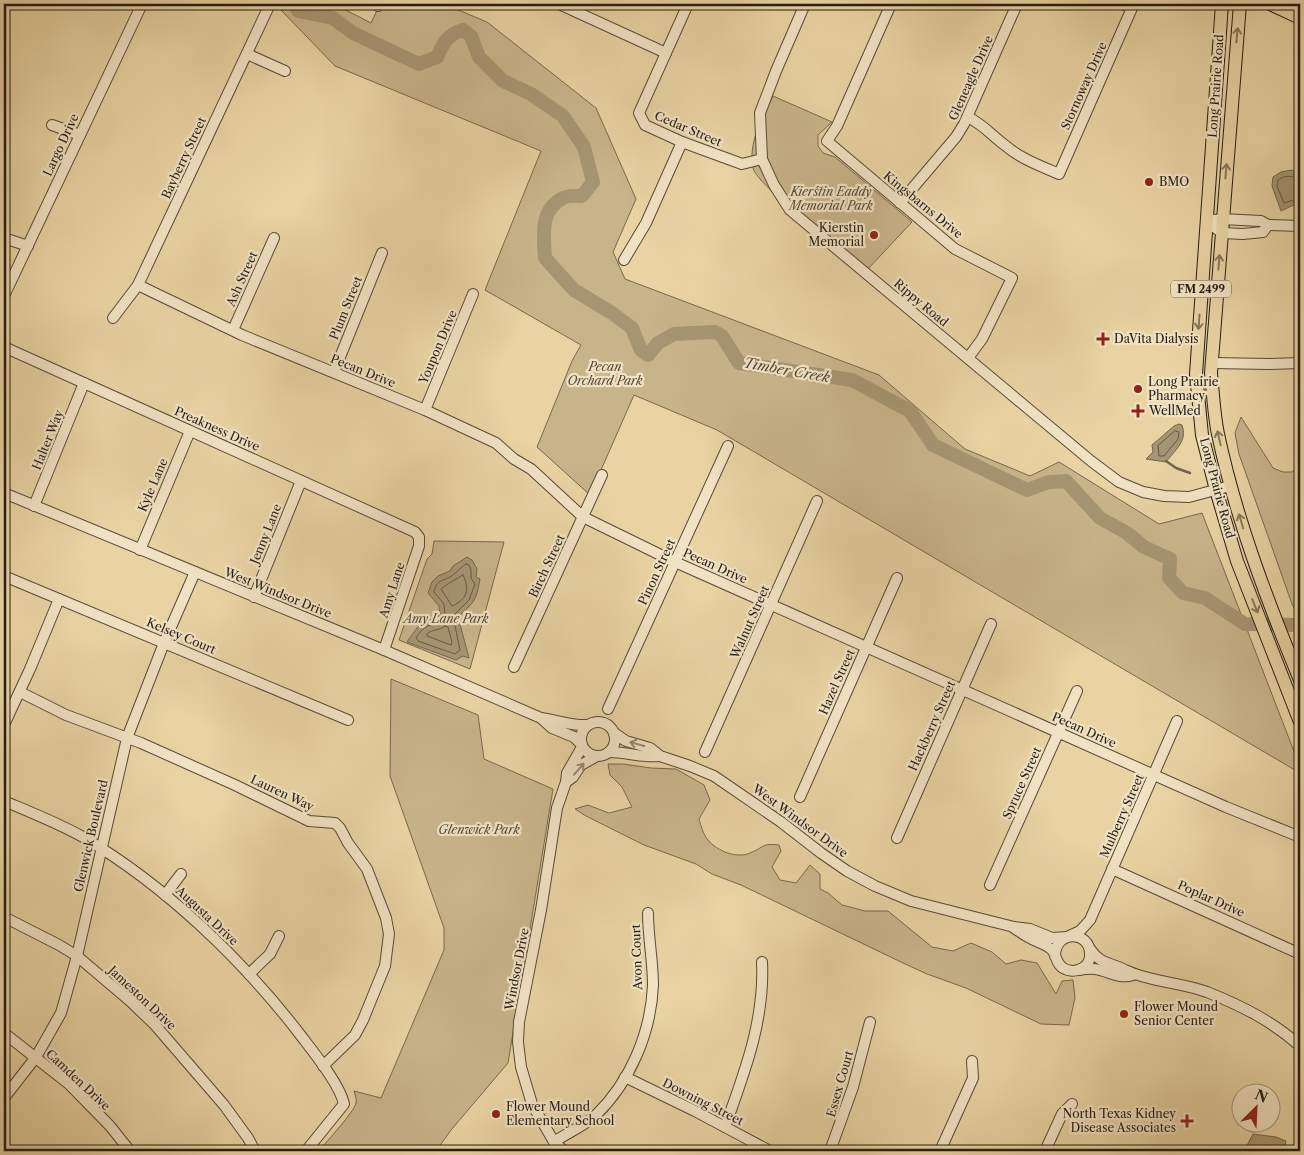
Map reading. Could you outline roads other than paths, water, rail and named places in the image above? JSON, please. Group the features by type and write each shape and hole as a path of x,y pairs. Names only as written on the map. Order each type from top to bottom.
{"main road":[{"name":"Long Prairie Road","path":"1222,4 1196,374 1202,435 1237,561 1300,722"},
{"name":"Long Prairie Road","path":"1240,4 1211,373 1217,432 1230,486 1251,556 1300,680"},
{"path":"1270,4 1300,18"}],"street":[{"name":"Largo Drive","path":"4,296 142,4"},
{"name":"Bayberry Street","path":"113,318 138,285 270,4"},
{"path":"559,4 666,53"},
{"name":"Cedar Street","path":"688,4 639,113 645,125 682,142 742,164 762,160"},
{"name":"Rippy Road","path":"805,4 760,113 762,160 774,186 790,210 1091,462 1119,482 1143,492 1164,496 1189,497 1230,486"},
{"name":"Kingsbarns Drive","path":"891,4 837,126 827,141 955,248 968,257 1012,278 982,339 968,358"},
{"name":"Gleneagle Drive","path":"900,203 956,137 968,117 1018,4"},
{"name":"Stornoway Drive","path":"968,117 984,126 1021,157 1059,174 1132,8 1122,4"},
{"path":"247,54 285,71"},
{"path":"52,125 80,135"},
{"path":"624,260 646,223 682,142"},
{"path":"1206,222 1222,219 1262,221 1268,225 1300,226"},
{"path":"1206,222 1222,233 1243,234 1263,232 1268,225"},
{"path":"4,238 28,246"},
{"name":"Ash Street","path":"233,330 274,238"},
{"name":"Plum Street","path":"334,372 382,253"},
{"name":"Pecan Drive","path":"138,285 272,348 425,410 502,448 514,459 531,469 583,517 675,562 1154,775 1300,837"},
{"name":"Youpon Drive","path":"425,410 473,294"},
{"name":"Preakness Drive","path":"4,347 409,529 419,537"},
{"path":"1212,363 1300,363"},
{"name":"Halter Way","path":"34,506 84,383"},
{"name":"Kyle Lane","path":"140,550 190,431"},
{"name":"Pinon Street","path":"608,709 728,446"},
{"name":"Birch Street","path":"514,667 602,474"},
{"name":"Jenny Lane","path":"254,597 301,481"},
{"name":"West Windsor Drive","path":"4,493 384,650 541,718 576,726 603,723 626,741 650,748 660,756 714,776 781,822 821,854 875,886 911,901 1014,928 1030,929 1052,938 1079,937 1087,943 1093,954 1103,962 1125,969 1133,975 1188,986 1208,993 1262,1017 1274,1024 1300,1046"},
{"name":"Walnut Street","path":"705,752 817,501"},
{"name":"Amy Lane","path":"384,650 419,546 419,537"},
{"name":"Glenwick Boulevard","path":"4,1098 36,1057 61,1012 77,956 127,738 164,643 195,572"},
{"name":"Kelsey Court","path":"4,576 348,720"},
{"name":"Hazel Street","path":"800,797 897,578"},
{"path":"4,725 59,599"},
{"name":"Hackberry Street","path":"897,838 991,624"},
{"name":"Spruce Street","path":"990,885 1077,691"},
{"name":"Lauren Way","path":"20,692 66,715 127,738 235,785 309,821 335,823 340,828 348,843 367,869 380,900 389,934 385,966 355,1035 323,1066"},
{"name":"West Windsor Drive","path":"541,718 552,728 574,737 589,754 597,756 609,752 624,752 648,758 660,756"},
{"name":"Mulberry Street","path":"1090,948 1088,939 1090,920 1177,722"},
{"path":"582,745 582,732 588,725"},
{"path":"609,752 614,745 614,733"},
{"name":"Windsor Drive","path":"564,1151 554,1142 532,1104 521,1067 518,1042 519,1022 541,910 557,808 566,782 567,773 582,745"},
{"name":"Windsor Drive","path":"566,782 573,777 581,765 597,756"},
{"name":"Augusta Drive","path":"4,801 72,831 101,848 165,894 203,928 249,974 291,1022 323,1066 342,1097 344,1104 306,1151"},
{"name":"Poplar Drive","path":"1112,869 1300,954"},
{"path":"165,894 181,874"},
{"name":"Avon Court","path":"554,1142 594,1116 611,1097 635,1060 648,1020 653,986 648,913"},
{"name":"Jameston Drive","path":"4,917 59,944 77,956 155,1025 224,1105 255,1151"},
{"name":"Mulberry Street","path":"1068,937 1077,933 1090,920"},
{"name":"West Windsor Drive","path":"1014,928 1051,948 1060,966 1069,971 1096,968 1124,978 1133,975"},
{"path":"249,974 270,954 279,936"},
{"path":"1055,956 1057,945 1068,937"},
{"path":"1080,970 1088,963 1090,948"},
{"path":"725,1127 753,1047 763,978 762,962"},
{"name":"Essex Court","path":"830,1151 853,1087 870,1022"},
{"name":"Camden Drive","path":"4,1033 69,1084 110,1126 130,1151"},
{"path":"940,1151 973,1078 972,1061"},
{"name":"Downing Street","path":"625,1077 770,1151"},
{"path":"1045,1151 1062,1114 1072,1104"}],"water":[{"path":"1292,170 1300,174 1300,202 1281,211 1272,186 1273,177 1281,172"},
{"path":"1179,424 1182,425 1182,441 1166,462 1146,459 1153,452 1152,445"},
{"path":"467,557 472,560 477,569 476,577 480,579 474,601 458,617 469,658 463,656 456,660 407,642 422,623 435,619 440,614 439,606 428,593 432,582 438,576 450,571 453,566"},
{"path":"1253,1134 1276,1137 1286,1141 1284,1151 1244,1151"}],"waterway":[{"name":"Timber Creek","path":"295,4 298,11 333,18 353,33 419,64 437,57 441,47 447,40 453,34 463,30 471,36 479,57 503,81 531,94 563,116 584,147 593,182 582,196 565,197 555,203 550,209 546,216 544,233 545,258 574,290 612,313 632,328 641,350 648,355 658,343 674,334 715,332 722,336 739,363 852,380 910,411 933,445 1027,490 1049,482 1066,481 1100,518 1127,533 1144,547 1170,559 1169,578 1183,593 1205,598 1245,624 1300,625"},
{"path":"1166,461 1176,468 1190,473"}],"place":[{"name":"BMO","path":"1149,182"},
{"name":"Kierstin Memorial","path":"874,235"},
{"name":"DaVita Dialysis","path":"1103,339"},
{"name":"Long Prairie Pharmacy","path":"1138,389"},
{"name":"WellMed","path":"1138,411"},
{"name":"Flower Mound Senior Center","path":"1124,1014"},
{"name":"Flower Mound Elementary School","path":"496,1114"},
{"name":"North Texas Kidney Disease Associates","path":"1187,1121"}],"park label":[{"name":"Kierstin Eaddy Memorial Park","path":"831,199"},
{"name":"Pecan Orchard Park","path":"605,374"},
{"name":"Amy Lane Park","path":"446,619"},
{"name":"Glenwick Park","path":"479,830"}]}
